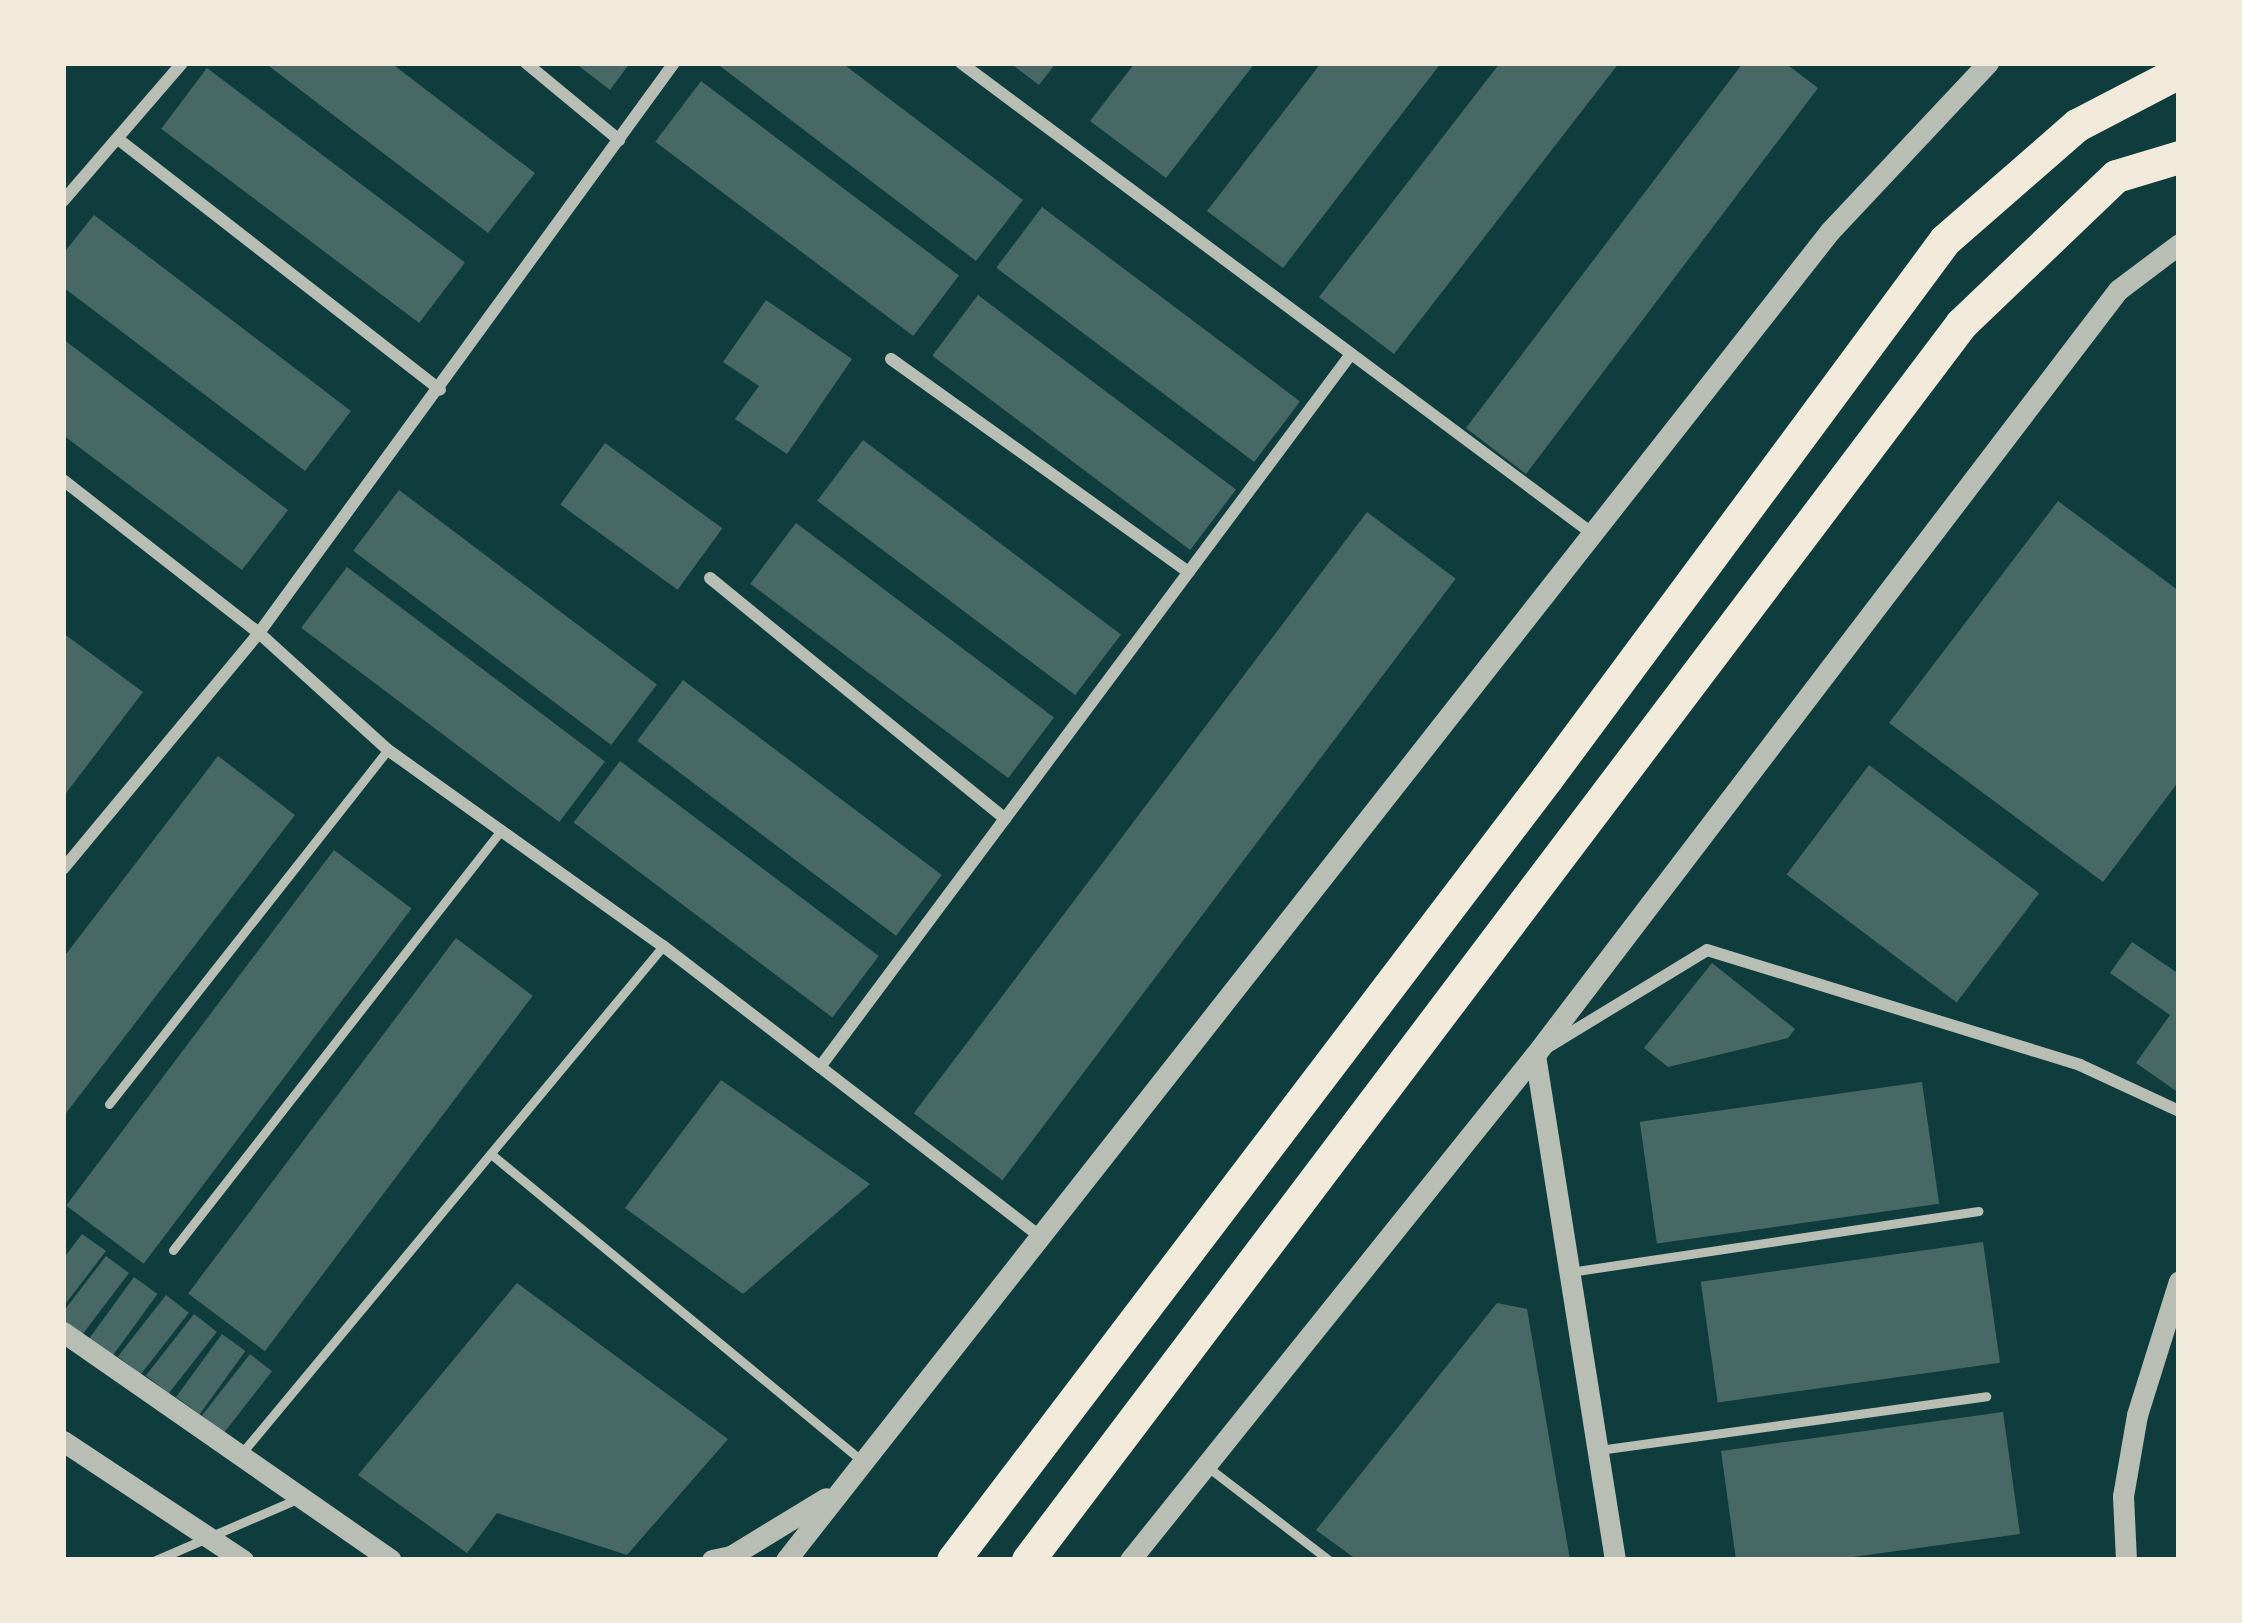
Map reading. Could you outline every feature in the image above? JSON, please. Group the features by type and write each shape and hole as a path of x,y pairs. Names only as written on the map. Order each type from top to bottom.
{"highway":[{"path":"953,1560 1439,922 1945,240 2078,125 2179,72"},
{"path":"1028,1560 1961,324 2116,176 2179,157"}],"street":[{"path":"63,201 182,63"},
{"path":"526,63 619,140"},
{"path":"63,869 259,633 674,63"},
{"path":"961,63 1593,534"},
{"path":"786,1560 1830,231 1988,63"},
{"path":"118,139 440,390"},
{"path":"1130,1560 1535,1055 2118,290 2179,244"},
{"path":"820,1067 1351,354"},
{"path":"891,359 1189,572"},
{"path":"63,480 259,633 388,749 663,946 1042,1239"},
{"path":"710,578 1005,819"},
{"path":"1535,1055 1707,950 2080,1065 2179,1111"},
{"path":"1535,1055 1615,1560"},
{"path":"2126,1560 2123,1496 2137,1415 2179,1281"},
{"path":"63,1332 391,1560"},
{"path":"63,1441 243,1560"},
{"path":"712,1560 730,1556 843,1488"}],"lane":[{"path":"109,1104 388,749"},
{"path":"173,1250 503,827"},
{"path":"241,1455 663,946"},
{"path":"491,1154 863,1462"},
{"path":"1570,1272 1978,1211"},
{"path":"1598,1450 1986,1396"},
{"path":"1204,1464 1329,1560"},
{"path":"156,1560 304,1496"}],"building":[{"path":"265,63 391,63 535,173 488,233"},
{"path":"575,63 630,63 610,90"},
{"path":"716,63 842,63 1023,200 976,261"},
{"path":"1010,63 1056,63 1039,85"},
{"path":"1135,63 1255,63 1166,178 1090,121"},
{"path":"1321,63 1441,63 1283,268 1207,211"},
{"path":"1500,63 1619,63 1394,354 1319,297"},
{"path":"1743,63 1785,63 1818,88 1526,474 1466,428"},
{"path":"207,68 465,262 419,323 161,129"},
{"path":"701,81 959,275 913,336 655,142"},
{"path":"1042,207 1300,401 1254,462 996,268"},
{"path":"94,215 351,411 305,471 63,287 63,254"},
{"path":"978,295 1236,489 1190,550 932,356"},
{"path":"766,300 852,359 787,454 735,419 759,386 723,362"},
{"path":"63,339 288,510 242,570 63,435"},
{"path":"863,440 1121,634 1075,695 817,501"},
{"path":"605,443 722,528 678,590 560,504"},
{"path":"399,490 657,684 611,745 353,551"},
{"path":"2058,501 2179,591 2179,781 2103,882 1889,723"},
{"path":"1367,512 1456,579 1002,1180 914,1113"},
{"path":"796,523 1054,717 1008,778 750,584"},
{"path":"347,567 605,761 559,822 301,628"},
{"path":"63,633 143,692 63,797"},
{"path":"683,680 942,875 896,936 637,741"},
{"path":"218,756 295,815 63,1117 63,958"},
{"path":"620,761 879,956 832,1017 574,822"},
{"path":"1869,765 2039,893 1957,1003 1787,874"},
{"path":"334,850 411,908 144,1264 66,1205"},
{"path":"456,938 533,996 265,1351 188,1293"},
{"path":"2132,942 2179,974 2179,1093 2136,1063 2170,1015 2110,973"},
{"path":"1712,963 1795,1029 1788,1038 1668,1067 1644,1048"},
{"path":"721,1080 870,1184 743,1294 625,1208"},
{"path":"1922,1082 1939,1204 1657,1243 1640,1122"},
{"path":"82,1234 106,1251 63,1307 63,1259"},
{"path":"1983,1242 2000,1363 1718,1402 1701,1282"},
{"path":"106,1256 129,1273 82,1335 63,1321 63,1312"},
{"path":"134,1277 157,1294 112,1356 89,1339"},
{"path":"517,1283 728,1439 627,1555 497,1513 467,1553 358,1475"},
{"path":"166,1295 189,1313 141,1374 118,1356"},
{"path":"1497,1303 1527,1309 1570,1560 1357,1560 1316,1530"},
{"path":"194,1314 217,1332 169,1393 146,1375"},
{"path":"222,1334 245,1351 200,1414 176,1397"},
{"path":"250,1354 272,1371 224,1433 202,1415"},
{"path":"2003,1412 2020,1534 1831,1560 1736,1560 1721,1451"}]}
